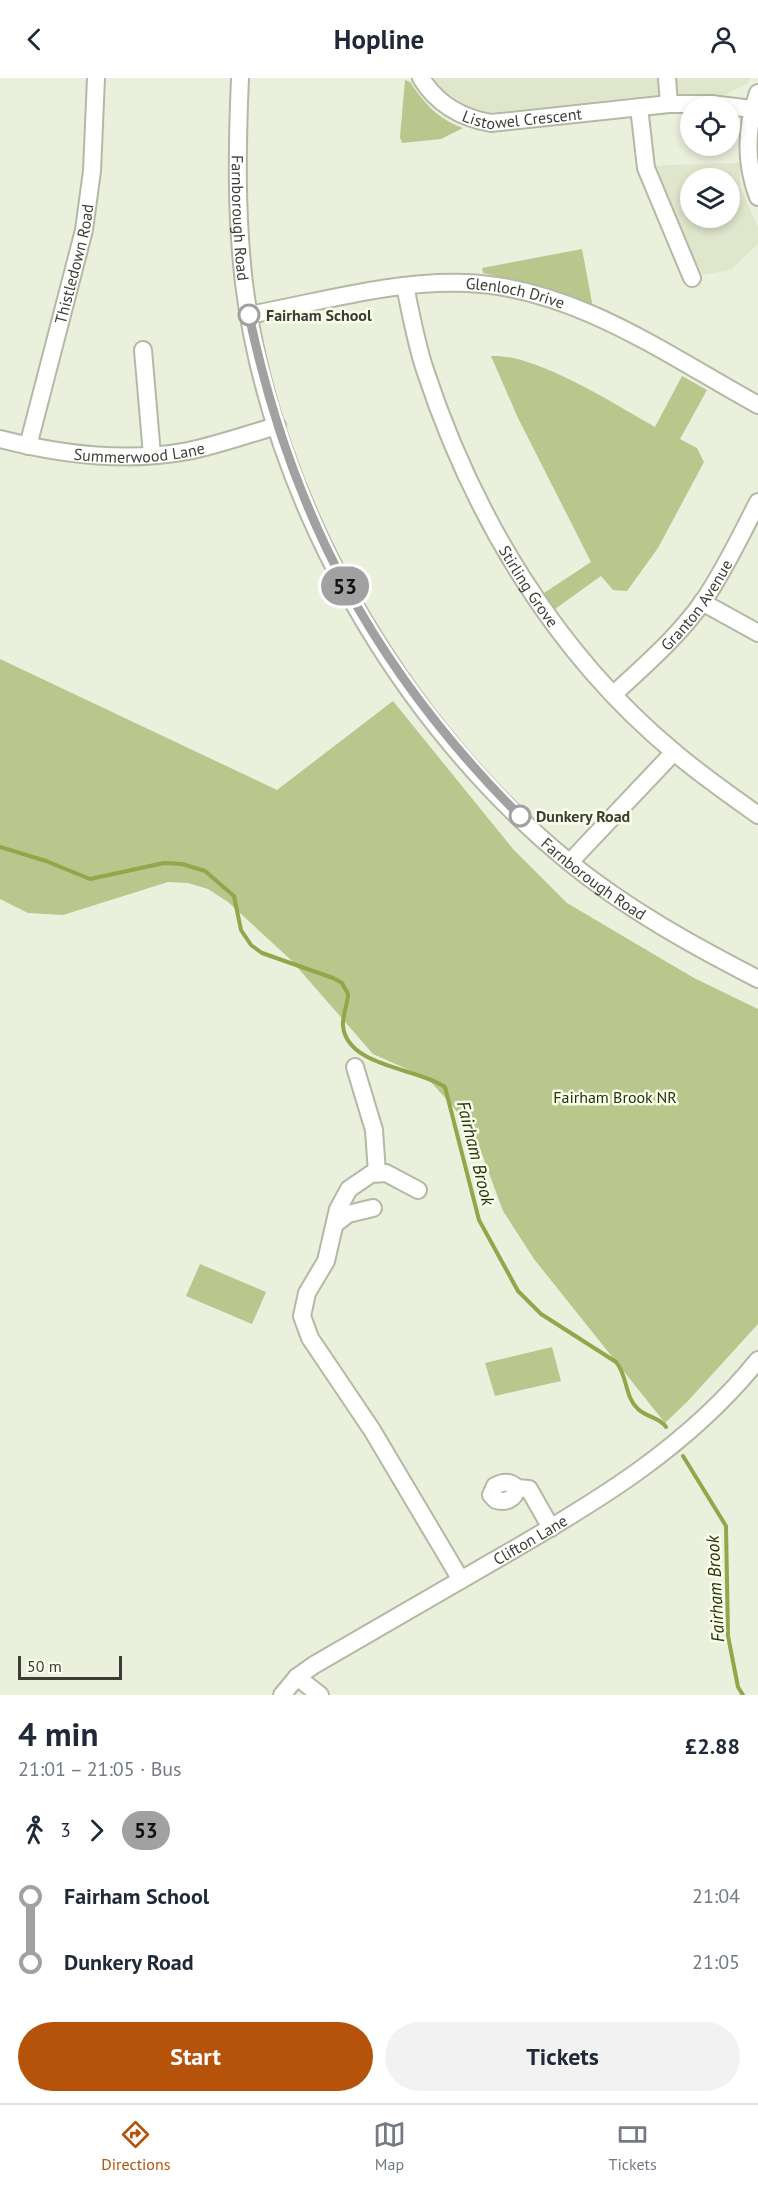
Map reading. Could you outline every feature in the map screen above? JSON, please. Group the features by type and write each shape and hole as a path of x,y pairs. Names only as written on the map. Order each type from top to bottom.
{"street":[{"name":"Thistledown Road","path":"28,446 84,230 92,171 96,78"},
{"name":"Farnborough Road","path":"240,78 238,208 249,315 277,426 309,513 334,566 392,664 465,758 532,828 570,862 655,923 758,978"},
{"name":"Listowel Crescent","path":"421,78 445,106 466,117 491,123 669,104 711,104 752,109"},
{"path":"667,78 669,104"},
{"path":"758,93 752,109 749,159 758,197"},
{"path":"639,107 646,168 692,278"},
{"name":"Glenloch Drive","path":"249,315 405,286 466,283 526,291 566,303 602,319 758,405"},
{"name":"Stirling Grove","path":"405,286 424,368 466,476 513,564 541,607 587,666 674,752 758,815"},
{"path":"143,350 152,455"},
{"name":"Summerwood Lane","path":"0,439 66,454 108,457 152,455 189,451 277,426"},
{"name":"Granton Avenue","path":"614,694 666,645 702,602 721,572 758,502"},
{"path":"702,602 758,633"},
{"path":"570,862 674,752"},
{"path":"355,1067 374,1130 377,1173"},
{"path":"418,1190 393,1175 377,1173 363,1178 349,1189 339,1209 326,1261 303,1305 305,1328 372,1430 461,1580"},
{"path":"335,1224 348,1214 373,1208"},
{"name":"Clifton Lane","path":"282,1695 297,1677 314,1665 551,1528 662,1455 716,1407 758,1360"},
{"path":"518,1488 526,1487 531,1491 551,1528"},
{"path":"297,1677 320,1695"}],"shaded area":[{"path":"434,78 751,78 748,83 725,95 656,95 490,113 463,104 442,89"},
{"path":"740,163 740,168 680,168 680,228 740,228 740,187 758,227 758,244 731,270 703,275 696,261 685,268 647,166"}],"green space":[{"path":"405,80 410,82 439,115 463,128 441,139 402,143 400,137"},
{"path":"582,249 593,308 548,288 483,273 482,268"},
{"path":"491,356 509,357 552,371 655,427 682,376 707,390 680,439 697,448 704,462 658,548 627,591 613,590 601,576 555,609 544,593 591,562 518,418"},
{"name":"Fairham Brook NR","path":"0,659 277,790 393,701 513,849 567,903 694,978 758,1009 758,1324 665,1423 534,1259 503,1211 476,1138 451,1104 427,1078 373,1054 291,960 228,902 208,889 188,883 168,882 63,915 28,913 0,899"},
{"path":"200,1264 266,1292 252,1324 186,1296"},
{"path":"552,1347 561,1381 495,1396 485,1363"}],"waterway":[{"name":"Fairham Brook","path":"0,847 46,861 90,879 164,863 182,864 205,871 234,896 241,930 251,945 262,953 342,983 348,994 343,1018 347,1040 370,1058 445,1087 479,1220 518,1291 541,1314 616,1362 623,1373 634,1404 641,1412 666,1427"},
{"name":"Fairham Brook","path":"683,1456 726,1526 728,1636 738,1687 743,1695"}],"bus line":[{"name":"53","path":"249,315 267,390 286,454 309,513 334,566 372,634 427,713 494,790 520,816"}],"place":[{"name":"Fairham School","path":"249,315"},
{"name":"Dunkery Road","path":"520,816"}]}
